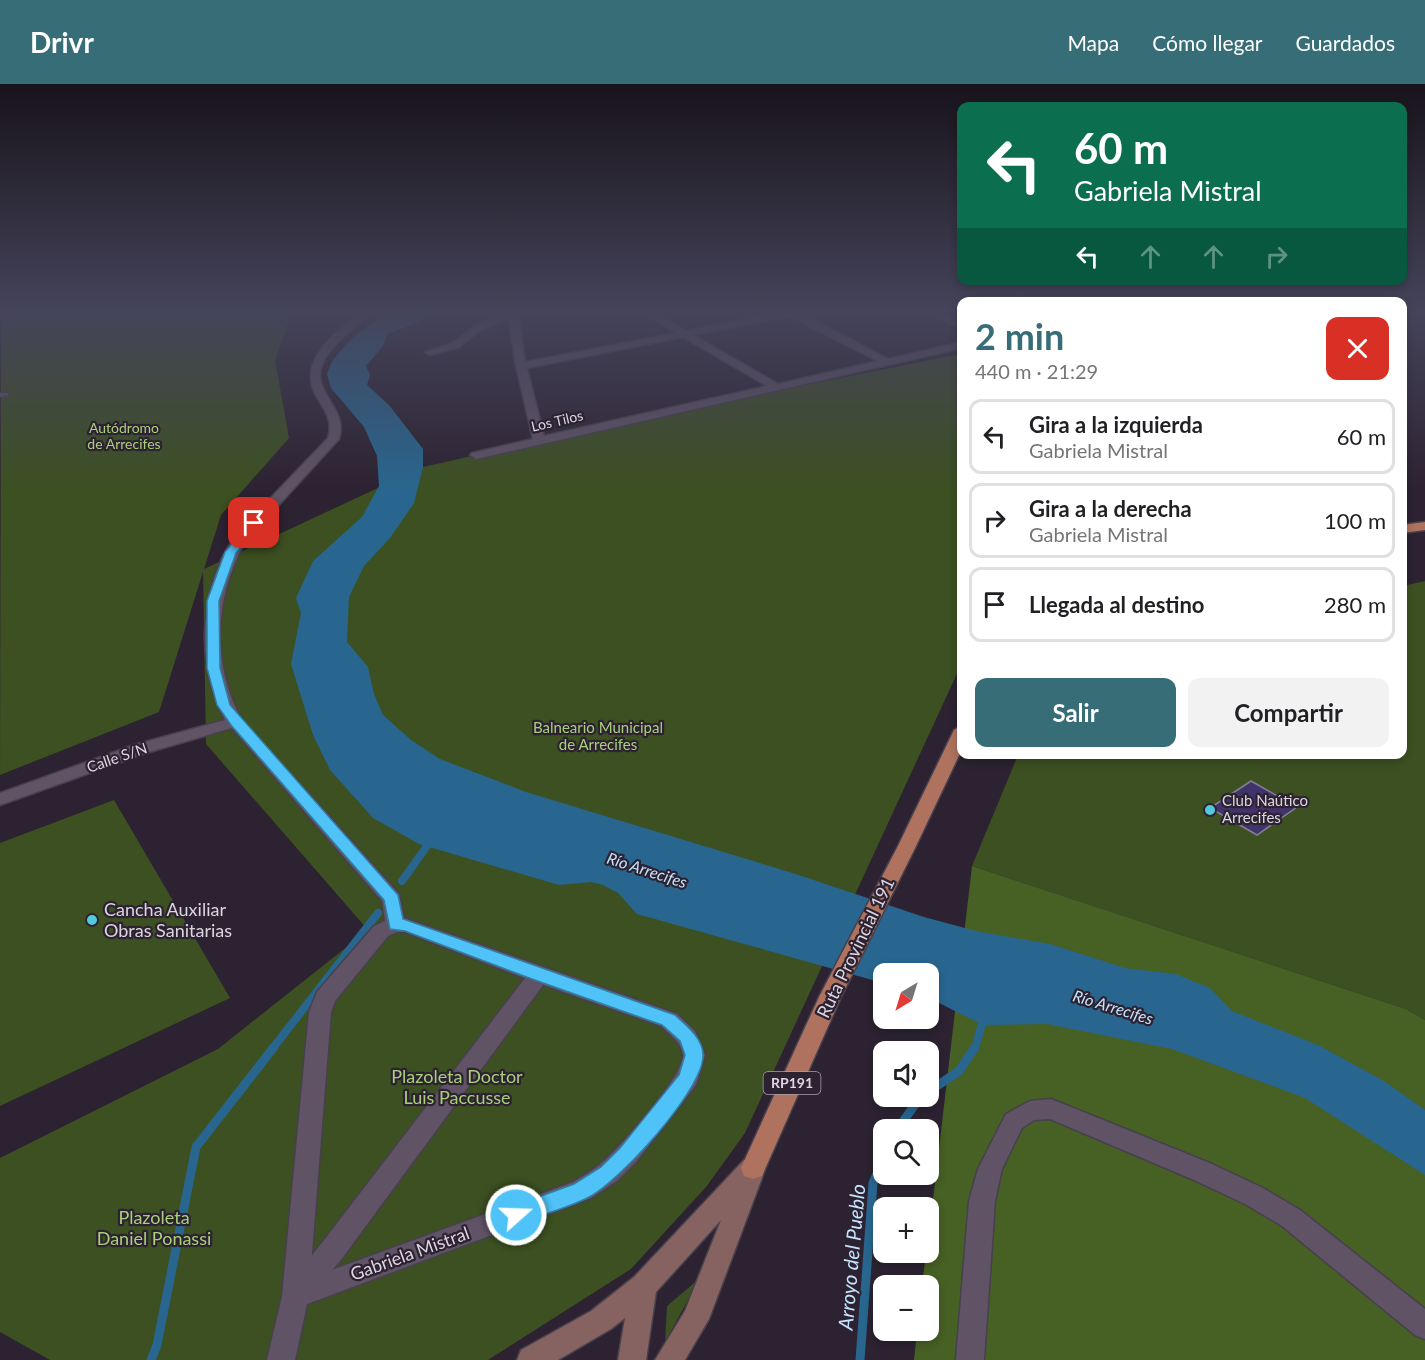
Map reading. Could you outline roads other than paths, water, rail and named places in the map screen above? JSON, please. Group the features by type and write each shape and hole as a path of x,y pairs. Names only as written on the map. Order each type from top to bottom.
{"main road":[{"path":"1407,529 1425,526"},
{"name":"Ruta Provincial 191","path":"753,1168 830,997 907,846 957,741"},
{"path":"669,1360 695,1319 753,1168"},
{"name":"RP191","path":"531,1360 601,1320 643,1286 753,1168"},
{"path":"632,1360 643,1286"}],"street":[{"path":"281,1360 296,1296 320,1012 325,998 381,931 395,924 392,899 235,722 223,705 213,668 213,601 227,559 240,539 337,432 334,416 315,385 314,372"},
{"path":"522,372 539,441"},
{"path":"748,372 776,387"},
{"name":"Los Tilos","path":"476,455 845,372"},
{"name":"Calle S/N","path":"0,799 140,749 235,722"},
{"name":"Gabriela Mistral","path":"296,1296 582,1190 608,1173 627,1155 688,1078 694,1055 687,1037 669,1020 539,975 406,925 395,924"},
{"path":"296,1296 539,975"},
{"path":"970,1360 982,1201 990,1169 1014,1121 1030,1112 1051,1109 1203,1172 1254,1196 1291,1218 1425,1326"}],"water":[{"name":"Río Arrecifes","path":"328,372 368,372 370,375 367,385 389,405 423,449 423,467 414,503 390,538 364,566 349,597 347,642 368,667 374,694 383,715 411,740 440,759 526,792 799,875 924,917 976,931 1050,944 1125,968 1176,974 1210,988 1232,1011 1320,1046 1384,1081 1425,1110 1425,1175 1305,1098 1172,1049 1047,1024 983,1025 939,1003 939,963 873,963 873,980 637,914 618,893 603,885 591,882 559,885 419,844 373,818 330,770 313,735 291,664 301,613 296,598 313,561 362,517 379,486 377,456 364,427 331,388"}],"waterway":[{"path":"402,881 427,846"},
{"path":"273,1048 378,913"},
{"name":"Arroyo del Pueblo","path":"975,1048 984,1017"},
{"path":"151,1360 157,1345 196,1147 274,1047"},
{"name":"Arroyo del Pueblo","path":"939,1085 959,1071 975,1047"},
{"name":"Arroyo del Pueblo","path":"905,1119 913,1107"},
{"name":"Arroyo del Pueblo","path":"860,1360 873,1183"}],"place":[{"name":"Club Naútico Arrecifes","path":"1210,810"},
{"name":"Cancha Auxiliar Obras Sanitarias","path":"92,920"}],"park label":[{"name":"Autódromo de Arrecifes","path":"124,436"},
{"name":"Balneario Municipal de Arrecifes","path":"598,736"},
{"name":"Plazoleta Doctor Luis Paccusse","path":"457,1087"},
{"name":"Plazoleta Daniel Ponassi","path":"154,1228"}]}
